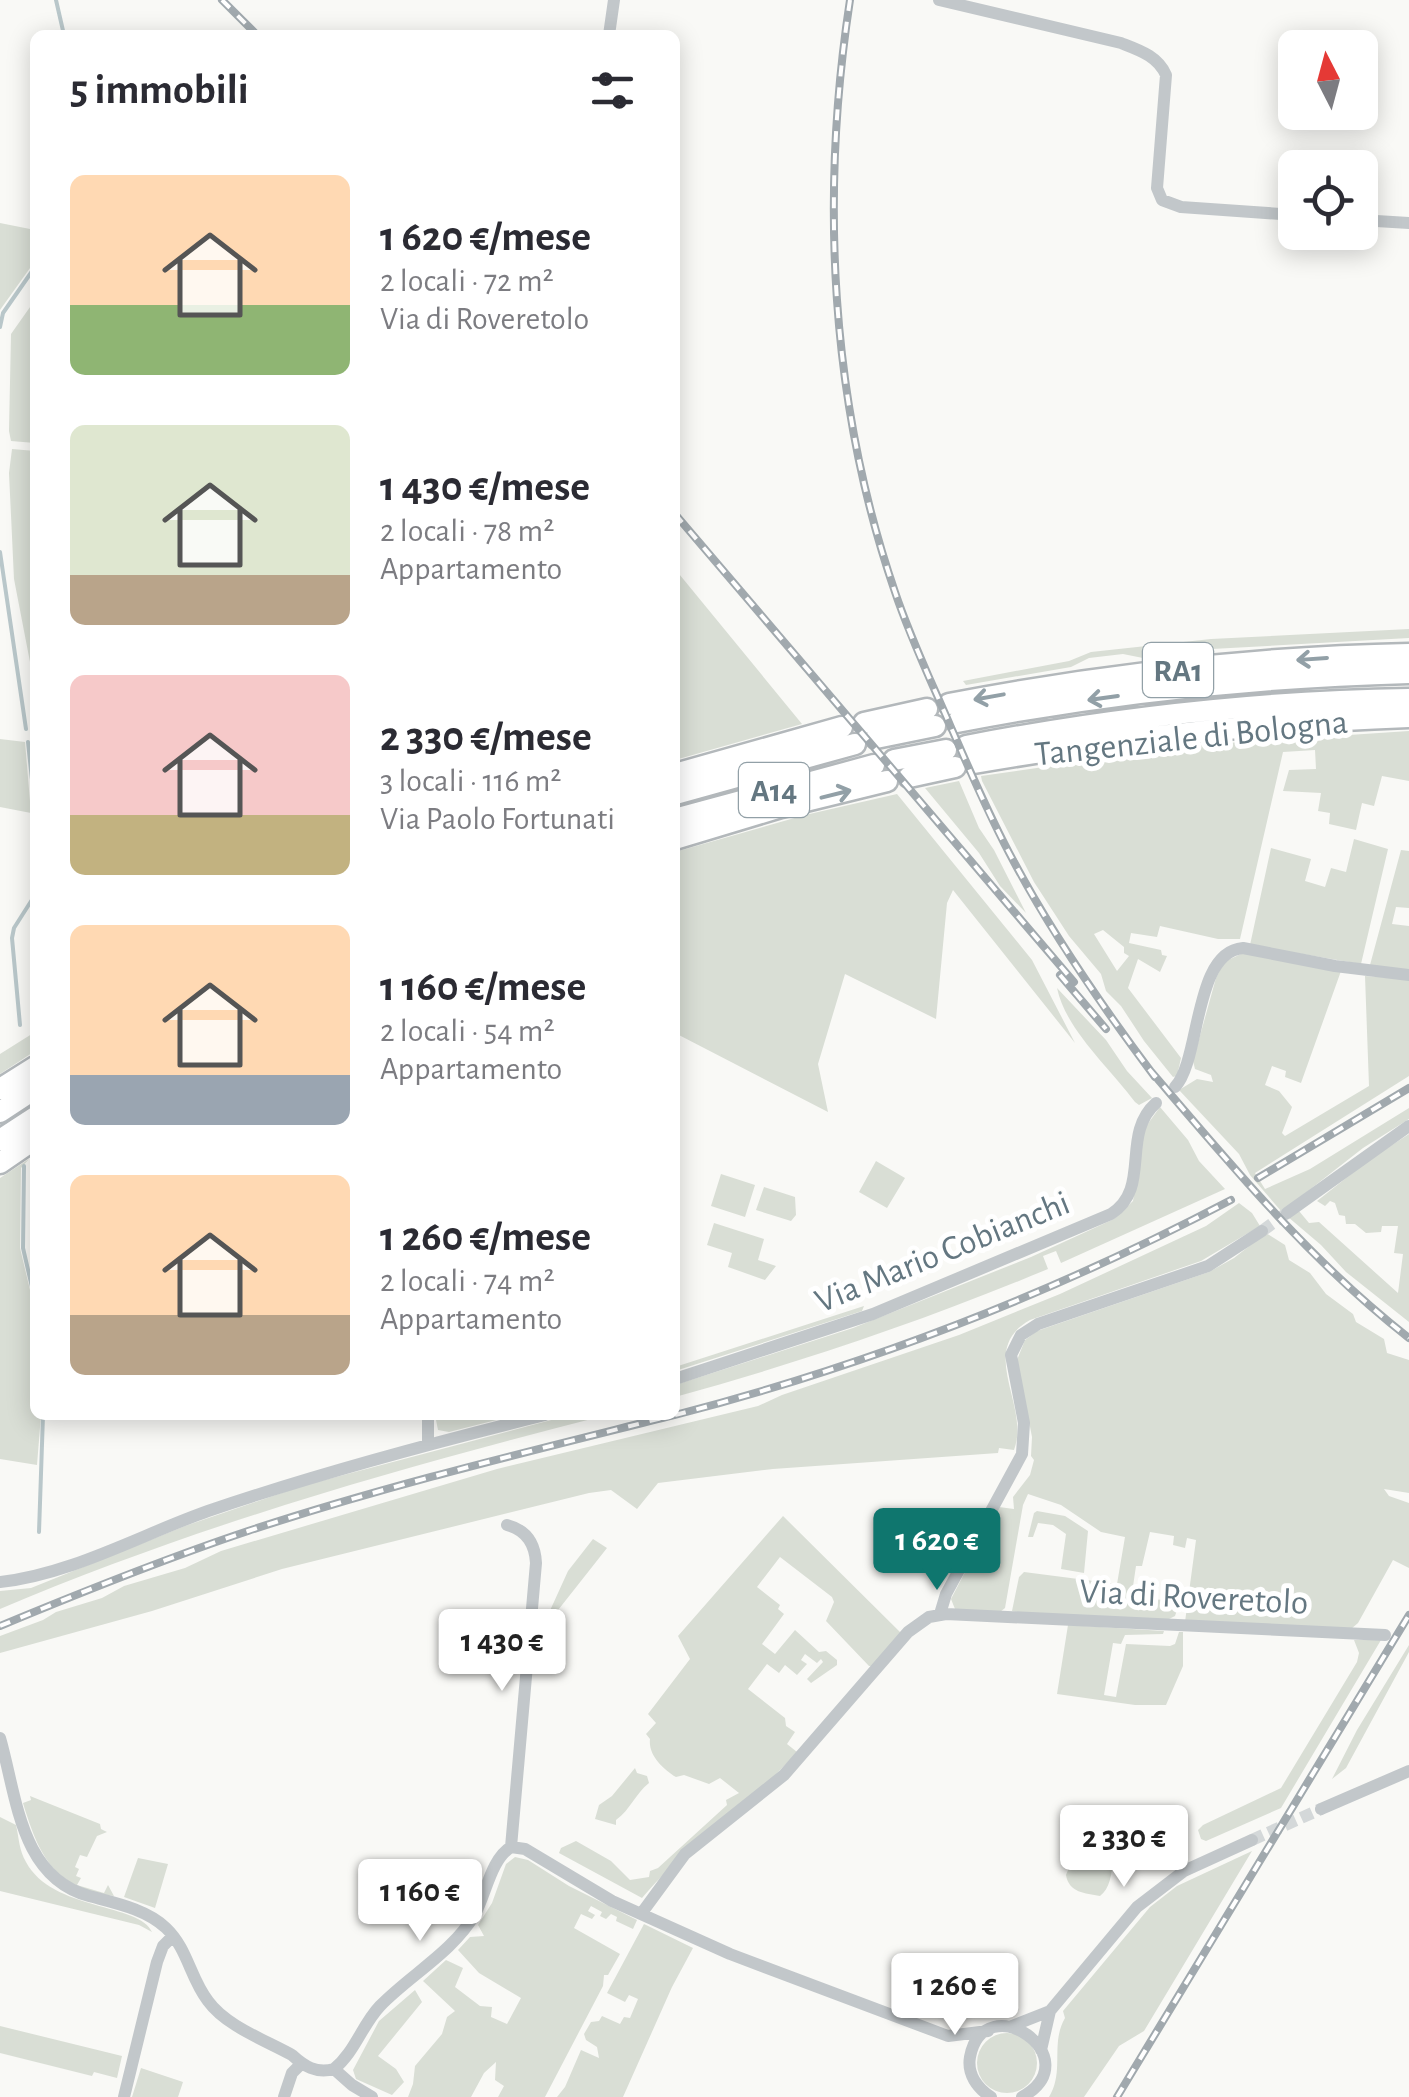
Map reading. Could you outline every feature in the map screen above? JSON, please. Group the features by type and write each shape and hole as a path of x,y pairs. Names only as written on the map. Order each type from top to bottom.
{"highway":[{"name":"Tangenziale di Bologna","path":"1409,654 1192,668 1045,687 953,713 1302,678 1409,673"},
{"name":"A14","path":"680,818 1149,717 1409,698"},
{"path":"680,773 931,717"},
{"name":"Tangenziale di Bologna","path":"960,757 1252,725 1409,717"},
{"name":"A14","path":"680,792 859,733"},
{"path":"680,837 891,771"},
{"path":"0,1089 30,1070"},
{"path":"0,1112 30,1092"},
{"path":"0,1140 30,1120"},
{"path":"0,1162 30,1142"}],"street":[{"path":"610,30 614,0"},
{"path":"938,0 1122,43 1147,54 1163,68 1167,85 1156,188 1162,200 1182,207 1278,214"},
{"path":"1378,221 1409,223"},
{"path":"1176,1087 1185,1075 1190,1042 1204,998 1220,959 1230,950 1243,948 1409,975"},
{"name":"Via Mario Cobianchi","path":"680,1377 860,1320 1111,1214 1129,1196 1140,1122 1156,1103"},
{"path":"1287,1213 1409,1126"},
{"path":"641,1914 667,1874 694,1844 784,1775 908,1632 925,1618 940,1614 946,1594 1014,1474 1024,1449 1024,1423 1011,1359 1018,1338 1038,1324 1216,1263 1262,1231"},
{"path":"428,1420 428,1444"},
{"path":"0,1582 31,1578 260,1493 526,1420"},
{"path":"0,1738 30,1846 44,1870 70,1890 147,1915 174,1936 208,2002 230,2020 292,2055 300,2065 317,2070 334,2068 346,2058 380,2006 466,1928 499,1858 512,1847 536,1563 532,1542 524,1532 506,1525"},
{"name":"Via di Roveretolo","path":"940,1614 1385,1635"},
{"path":"1321,1809 1409,1771"},
{"path":"1022,2097 1041,2078 1050,2011 1137,1907 1192,1866 1252,1840"},
{"path":"512,1847 525,1849 641,1914 730,1954 948,2036 1012,2026 1050,2011"},
{"path":"124,2097 156,1962 163,1946 174,1936"},
{"path":"1012,2026 1030,2034 1042,2050"},
{"path":"970,2066 976,2043 988,2031"},
{"path":"948,2036 987,2096"},
{"path":"284,2097 294,2068 300,2065"},
{"path":"334,2068 372,2097"}],"shaded area":[{"path":"0,223 30,229 30,268 0,310"},
{"path":"30,307 30,443 11,441 9,431 11,334"},
{"path":"12,449 30,451 30,662 14,579 9,473"},
{"path":"680,575 802,724 680,759"},
{"path":"1409,629 1409,638 1212,649 1143,658 1123,654 966,685 963,681 1069,661 1091,652 1211,639"},
{"path":"1409,731 1409,781 1382,776 1374,806 1362,803 1356,830 1329,824 1330,813 1318,811 1321,793 1283,791 1289,770 1316,769 1315,750 1283,752 1240,939 1218,939 1160,926 1157,937 1131,933 1129,943 1161,950 1167,956 1160,972 1138,959 1128,988 1181,1058 1177,1076 1173,1077 1106,991 1101,974 1069,936 1034,882 981,776 1197,745","holes":["1103,930 1129,956 1117,971 1094,934"]},
{"path":"0,739 25,742 30,813 0,807"},
{"path":"959,781 979,828 1026,913 1000,886 979,853 925,788"},
{"path":"897,794 1032,960 1075,1043 953,890 947,903 936,1019 845,974 818,1064 828,1112 680,1036 680,851"},
{"path":"1354,839 1388,849 1361,964 1250,945 1271,848 1311,859 1305,881 1325,887 1331,868 1346,872"},
{"path":"1401,850 1409,851 1409,908 1396,907 1392,924 1409,926 1409,970 1370,965"},
{"path":"1243,953 1341,971 1301,1083 1272,1066 1265,1085 1279,1091 1292,1107 1282,1133 1285,1136 1369,1086 1365,976 1409,979 1409,1076 1255,1173 1265,1189 1310,1169 1409,1108 1409,1119 1363,1148 1285,1209 1299,1211 1309,1223 1319,1222 1398,1293 1403,1254 1394,1253 1398,1226 1382,1226 1381,1232 1366,1233 1355,1224 1346,1224 1335,1203 1330,1201 1325,1206 1317,1201 1409,1134 1409,1322 1346,1272 1281,1211 1250,1175 1239,1154 1179,1090 1197,1079 1213,1082 1211,1075 1195,1069 1193,1061 1216,978 1224,962"},
{"path":"1057,988 1106,1040 1152,1098 1139,1105 1135,1102 1069,1019"},
{"path":"30,1035 30,1054 0,1074 0,1054"},
{"path":"1160,1107 1225,1189 1061,1263 1056,1251 1043,1256 1048,1269 956,1306 817,1355 680,1396 680,1383 853,1328 1031,1257 1114,1219 1133,1201 1144,1129"},
{"path":"29,1159 21,1168 20,1248 30,1290 30,1420 41,1420 37,1465 0,1459 0,1178"},
{"path":"876,1161 905,1178 887,1208 859,1192"},
{"path":"721,1174 755,1185 745,1217 711,1206"},
{"path":"764,1187 795,1197 796,1215 791,1221 756,1210"},
{"path":"1239,1203 1260,1226 1201,1261 1030,1320 1015,1332 1007,1347 1006,1363 1016,1415 1014,1450 999,1448 998,1453 773,1469 658,1483 637,1509 611,1490 589,1493 282,1569 152,1611 0,1653 0,1636 221,1551 497,1469 758,1406 959,1335 1060,1294 1206,1226"},
{"path":"714,1223 764,1239 758,1260 776,1266 765,1280 728,1267 732,1253 707,1245"},
{"path":"1266,1233 1285,1245 1289,1260 1310,1273 1326,1294 1353,1314 1356,1322 1384,1339 1387,1353 1409,1360 1409,1493 1384,1489 1389,1496 1409,1503 1409,1568 1393,1560 1351,1629 1185,1622 1196,1540 1187,1538 1185,1548 1173,1545 1174,1536 1150,1532 1142,1566 1136,1566 1131,1600 1173,1601 1179,1604 1175,1616 1167,1620 1019,1613 1012,1611 1019,1577 1024,1572 1117,1584 1125,1537 1101,1532 1061,1505 1028,1494 1005,1608 1000,1612 955,1609 951,1599 999,1507 1014,1509 1013,1497 1030,1475 1034,1460 1017,1360 1025,1340 1037,1331 1209,1272"},
{"path":"864,1306 862,1311 680,1369 680,1365"},
{"path":"436,1420 496,1420 449,1432 438,1430"},
{"path":"551,1420 588,1420 300,1500 149,1551 0,1609 0,1591 31,1588 185,1526 302,1486"},
{"path":"1037,1511 1065,1516 1088,1531 1084,1573 1061,1569 1066,1534 1053,1525 1038,1523 1033,1537 1028,1537"},
{"path":"783,1516 901,1633 869,1666 826,1621 834,1602 832,1597 780,1557 757,1587 780,1605 778,1609 784,1614 762,1644 775,1654 795,1630 819,1652 826,1651 837,1660 837,1665 811,1683 807,1679 823,1662 821,1659 817,1663 805,1654 801,1660 807,1664 797,1675 785,1665 779,1673 767,1664 748,1689 785,1718 786,1726 795,1732 787,1744 797,1752 642,1898 559,1853 576,1841 611,1861 630,1880 649,1877 650,1871 727,1805 726,1800 739,1793 720,1778 709,1784 684,1775 676,1777 666,1770 654,1756 646,1734 656,1723 648,1714 690,1659 678,1636"},
{"path":"593,1539 607,1548 551,1619 548,1615 568,1571"},
{"path":"1068,1625 1164,1631 1125,1635 1121,1644 1113,1643 1104,1695 1116,1697 1126,1644 1170,1646 1183,1632 1183,1666 1166,1705 1135,1705 1057,1694"},
{"path":"1354,1640 1381,1640 1281,1808 1206,1841 1201,1839 1198,1830 1203,1825 1281,1788 1357,1662 1359,1653"},
{"path":"1409,1645 1409,1652 1346,1768 1332,1779 1357,1730"},
{"path":"635,1768 637,1773 647,1776 649,1783 616,1820 616,1825 595,1819 599,1805 612,1796"},
{"path":"30,1796 100,1824 107,1832 97,1836 87,1857 80,1855 75,1867 79,1869 76,1876 81,1878 77,1885 104,1893 108,1885 114,1896 77,1886 52,1866 36,1839 23,1803 31,1800"},
{"path":"0,1817 16,1825 26,1862 38,1878 74,1898 131,1916 152,1932 139,1925 0,1891"},
{"path":"1090,1833 1110,1834 1112,1849 1112,1868 1105,1891 1100,1896 1078,1891 1068,1881 1068,1869"},
{"path":"1252,1851 1144,2031 1119,2046 1084,2097 1049,2097 1056,2077 1063,2011 1150,1907 1177,1886"},
{"path":"515,1857 528,1860 569,1886 637,1920 633,1929 611,1914 606,1919 600,1916 602,1912 591,1906 588,1911 595,1915 592,1919 581,1914 574,1928 620,1954 608,1975 604,1975 603,1986 545,2097 498,2097 504,2086 495,2080 496,2062 484,2073 471,2097 408,2097 415,2066 442,2034 447,2017 455,2011 423,1981 446,1960 463,1968 455,1987 480,2006 492,2007 491,2017 507,2024 521,1998 479,1973 458,1950 470,1937 484,1936 478,1925 492,1903 506,1864"},
{"path":"138,1858 168,1864 155,1908 124,1897"},
{"path":"644,1924 693,1948 623,2097 557,2097 581,2050 599,2058 597,2047 584,2034 591,2022 602,2016 620,2024 624,2017 630,2018 638,1999 629,1995 625,2002 607,1993"},
{"path":"415,1990 422,2002 378,2056 396,2069 404,2082 392,2095 356,2079 353,2070 379,2021"},
{"path":"0,2026 122,2056 117,2078 94,2072 92,2076 0,2053"},
{"path":"1007,2033 1028,2042 1037,2063 1028,2084 1007,2093 986,2084 977,2063 986,2042"},
{"path":"141,2068 183,2082 178,2097 132,2097"}],"waterway":[{"path":"56,0 63,30"},
{"path":"0,327 3,313 30,274"},
{"path":"0,552 26,729"},
{"path":"28,742 30,761"},
{"path":"20,1025 12,938 30,903"},
{"path":"24,1166 23,1248 30,1278"},
{"path":"39,1532 43,1420"}],"tunnel":[{"path":"1262,1231 1287,1213"},
{"path":"1252,1840 1321,1809"}],"railway":[{"path":"222,0 252,30"},
{"path":"850,0 835,149 837,299 856,447 873,520 914,642 1005,845 1063,945 1155,1077"},
{"path":"680,520 1074,982"},
{"path":"1060,975 1106,1029"},
{"path":"1149,1069 1304,1244 1409,1338"},
{"path":"1258,1178 1409,1088"},
{"path":"680,1414 819,1373 959,1324 1097,1266 1231,1200"},
{"path":"0,1626 154,1564 301,1514 654,1420"},
{"path":"1117,2097 1409,1615"}]}
